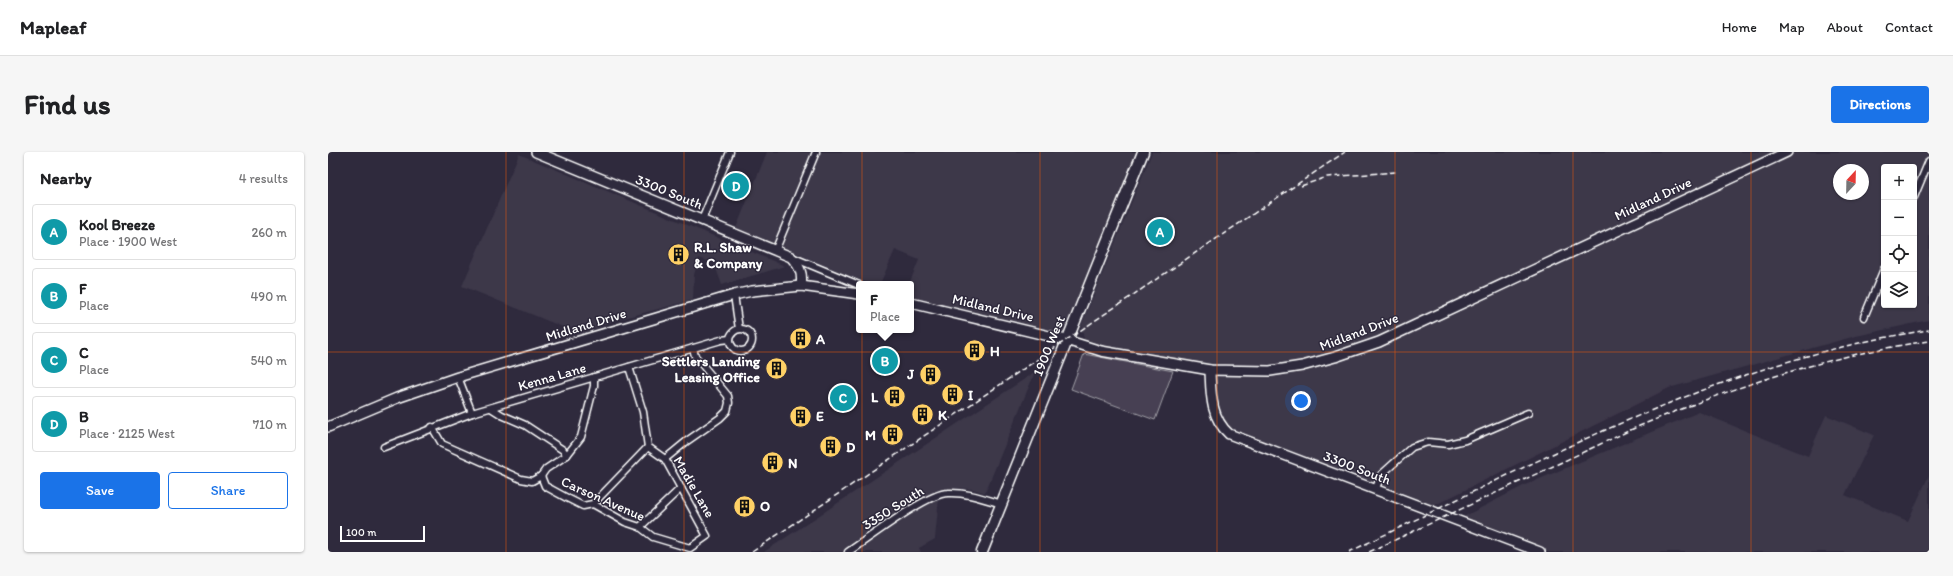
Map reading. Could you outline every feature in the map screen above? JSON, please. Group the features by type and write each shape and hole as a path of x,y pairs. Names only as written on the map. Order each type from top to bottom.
{"main road":[{"name":"1900 West","path":"982,552 1066,340 1143,152"}],"street":[{"name":"3300 South","path":"536,152 856,284"},
{"path":"702,220 730,152"},
{"path":"775,251 816,152"},
{"name":"Midland Drive","path":"914,304 1066,340 1101,351 1210,370 1270,371 1302,366 1335,358 1379,342 1787,152"},
{"path":"1917,190 1929,161"},
{"path":"791,257 800,267 802,278 801,286"},
{"path":"1864,317 1883,272"},
{"name":"Midland Drive","path":"328,428 397,398 458,377 734,295 752,291 801,286 856,294"},
{"path":"734,295 739,329"},
{"path":"739,329 747,330 752,336 753,341 750,348 743,352 735,350 731,346 730,339 732,333 739,329"},
{"name":"Kenna Lane","path":"384,447 432,427 472,413 693,348 730,339"},
{"path":"665,459 687,441 720,418 727,410 729,404 728,396 695,356 693,348"},
{"path":"593,504 648,447 643,412 629,367"},
{"name":"3300 South","path":"1210,370 1212,399 1215,415 1220,426 1228,434 1540,552"},
{"path":"458,377 472,413"},
{"path":"432,427 442,444 521,479 532,481 541,476 546,469 567,455 581,437 594,386 594,377"},
{"path":"491,408 502,415 525,425 563,450 567,455"},
{"path":"1375,490 1382,474 1412,446 1428,442 1448,444 1466,440 1528,413"},
{"name":"Madie Lane","path":"648,447 665,459 707,536 690,548"},
{"name":"Carson Avenue","path":"541,476 545,486 583,506 593,504 625,522 640,527 653,537 690,548"},
{"path":"640,527 681,488"},
{"name":"3350 South","path":"848,552 928,498 947,493 975,496 1002,504"}],"shaded area":[{"path":"767,152 1137,152 1063,334 914,300 914,281 910,281 919,260 895,250 881,281 862,281 736,228"},
{"path":"1152,152 1929,152 1929,320 1852,337 1669,388 1431,507 1231,428 1220,416 1216,397 1213,365 1102,346 1084,339 1081,326"},
{"path":"519,154 785,266 722,285 714,263 699,258 694,275 693,300 616,320 580,334 462,286"},
{"path":"1084,354 1173,371 1155,420 1071,389"},
{"path":"1035,372 985,493 972,489 949,488 939,498 935,539 919,548 921,552 764,552"},
{"path":"1699,412 1808,456 1826,415 1874,435 1845,495 1908,521 1929,475 1929,552 1524,552 1527,542 1463,517 1525,485"}],"railway":[{"path":"752,552 1345,152"},
{"path":"1301,186 1327,177 1396,172"},
{"path":"1349,552 1560,451 1631,419 1704,390 1777,365 1852,345 1929,330"},
{"path":"1369,552 1637,427 1708,399 1744,386 1817,364 1891,347 1929,341"}],"place":[{"name":"B","path":"736,186"},
{"name":"Kool Breeze","path":"1160,232"},
{"name":"R.L. Shaw & Company","path":"679,255"},
{"name":"A","path":"801,339"},
{"name":"H","path":"975,351"},
{"name":"F","path":"885,361"},
{"name":"Settlers Landing Leasing Office","path":"776,369"},
{"name":"J","path":"930,374"},
{"name":"I","path":"952,395"},
{"name":"L","path":"894,397"},
{"name":"C","path":"843,398"},
{"name":"K","path":"922,415"},
{"name":"E","path":"801,416"},
{"name":"M","path":"892,435"},
{"name":"D","path":"831,447"},
{"name":"N","path":"772,463"},
{"name":"O","path":"745,506"}]}
